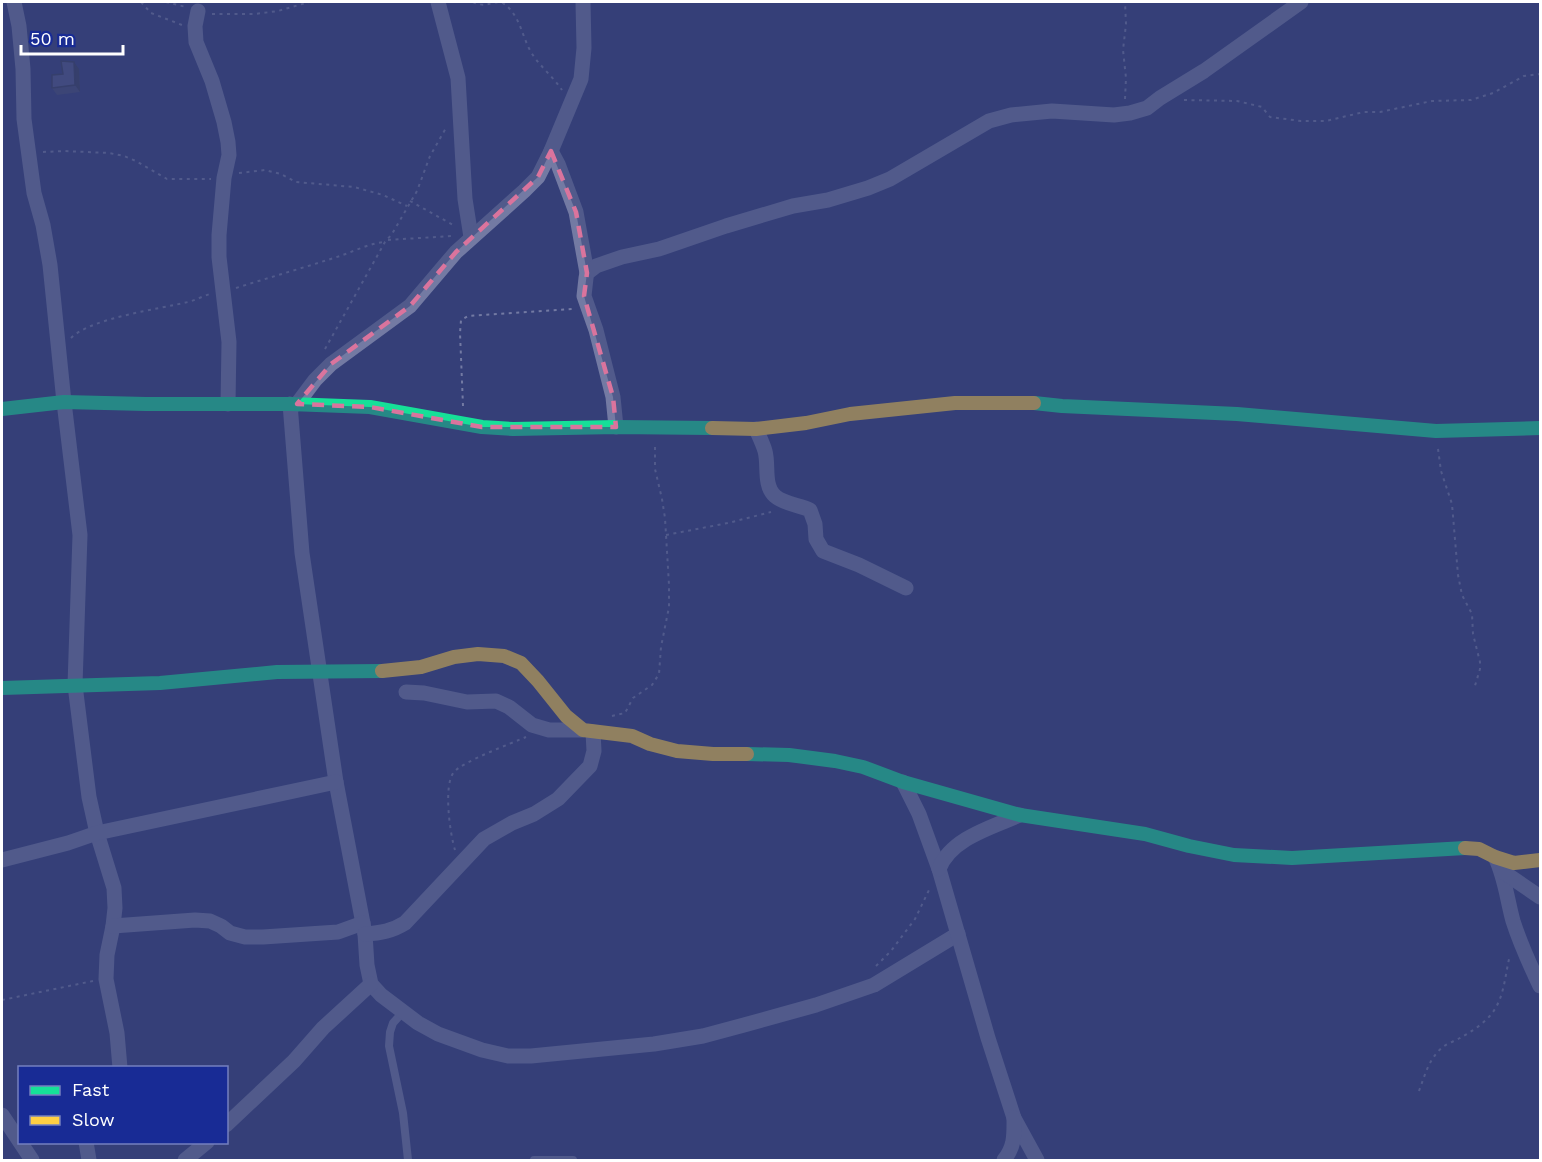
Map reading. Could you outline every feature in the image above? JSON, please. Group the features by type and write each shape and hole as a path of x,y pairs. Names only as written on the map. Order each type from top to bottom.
{"street":[{"path":"14,2 19,26 28,152 34,193 43,225 50,265 63,402 80,535 75,685 89,797 97,833 114,888 115,908 107,955 106,979 117,1034 120,1066"},
{"path":"438,2 456,65 460,90 467,233"},
{"path":"583,2 584,48 581,79 552,151 538,177 524,191 467,233 456,252 410,306 332,364 293,404 302,553 336,782 364,929 371,984 403,1012 438,1034 482,1050 508,1056 531,1056 654,1044 703,1036 816,1005 874,984 958,934"},
{"path":"587,273 596,266 622,257 659,249 793,206 828,200 868,188 890,179 989,121 1011,115 1052,111 1114,115 1147,108 1301,2"},
{"path":"198,11 196,42 220,106 229,155 224,177 219,235 219,257 229,342 228,404"},
{"path":"552,151 576,212 587,273 584,296 596,330 614,397 616,427"},
{"path":"2,409 63,402 293,404 370,407 463,424 513,429 616,427 756,429 869,412 955,403 997,402 1237,414 1436,431 1540,428"},
{"path":"756,429 765,452 771,490 782,500 810,510 815,524 816,539 823,551 859,565 906,588"},
{"path":"2,688 160,682 277,672 364,672 421,667 454,657 478,654 504,656 521,663 566,716 588,731 594,751 590,766 558,799 484,839 405,923 395,930 382,933 364,929 245,937 230,933 210,921 113,926"},
{"path":"406,692 424,693 467,702 496,701 508,706 532,725 549,730 632,735 664,748 688,753 789,755 835,761 863,767 903,782 1020,814 1145,834 1233,855 1292,858 1466,848 1479,849 1495,857 1522,864 1540,860"},
{"path":"2,860 97,833 336,782"},
{"path":"903,782 919,814 939,869 988,1038 1014,1118 1037,1161"},
{"path":"939,869 942,861 975,834 1020,814"},
{"path":"1495,857 1502,871 1514,922 1540,987"},
{"path":"1502,871 1540,897"},
{"path":"228,1123 294,1061 323,1028 371,984"},
{"path":"2,1115 18,1140"},
{"path":"1004,1161 1013,1143 1014,1118"},
{"path":"21,1144 32,1161"},
{"path":"86,1144 89,1161"},
{"path":"185,1161 206,1144"}],"lane":[{"path":"403,1012 393,1023 389,1047 403,1113 408,1161"},
{"path":"534,1161 573,1161"}],"path":[{"path":"141,2 151,13 195,31"},
{"path":"166,2 210,14 225,15 278,11 309,2"},
{"path":"473,2 486,6 501,2 513,11 528,48 555,80 570,106"},
{"path":"1124,114 1125,2"},
{"path":"1160,98 1237,101 1262,106 1270,117 1326,121 1432,100 1472,100 1493,93 1524,76 1540,74"},
{"path":"322,356 417,191 439,139 460,110"},
{"path":"28,152 109,153 136,161 167,179 224,177 265,170 281,174 296,182 369,190 407,206"},
{"path":"410,201 467,233"},
{"path":"59,354 66,342 76,333 88,327 224,292 376,243 467,233"},
{"path":"463,424 461,320 468,316 573,309 584,296"},
{"path":"608,717 625,713 633,698 652,685 659,674 661,647 669,607 669,585 662,499 655,469 658,428"},
{"path":"1436,431 1441,471 1452,504 1458,575 1462,595 1472,614 1473,634 1480,662 1479,676 1474,689"},
{"path":"666,535 761,515 790,503"},
{"path":"460,864 453,845 448,806 451,778 454,772 506,745 549,730"},
{"path":"874,968 891,951 915,918 939,869"},
{"path":"1419,1091 1428,1065 1443,1047 1464,1036 1492,1013 1502,995 1510,954"},
{"path":"2,1000 80,982 106,979"}],"highlighted area":[{"path":"551,151 576,212 587,273 584,296 613,397 616,427 482,427 370,407 297,404 331,364 410,306 456,252 538,177"}],"building":[{"path":"61,61 74,62 75,85 52,88 52,75 63,74"}],"traffic: fast":[{"path":"2,409 64,402 290,404 370,407 482,427 513,429 712,428"},
{"path":"1034,403 1237,414 1436,431 1540,428"},
{"path":"2,688 160,683 277,672 382,671"},
{"path":"747,754 789,755 835,761 863,767 903,782 1020,815 1145,834 1234,855 1292,858 1465,848"}],"traffic: slow":[{"path":"712,428 756,429 806,423 850,414 955,403 1034,403"},
{"path":"382,671 421,667 454,657 478,654 504,656 521,663 566,716 583,730 632,736 650,744 677,751 747,754"},
{"path":"1465,848 1479,849 1514,863 1540,860"}]}
